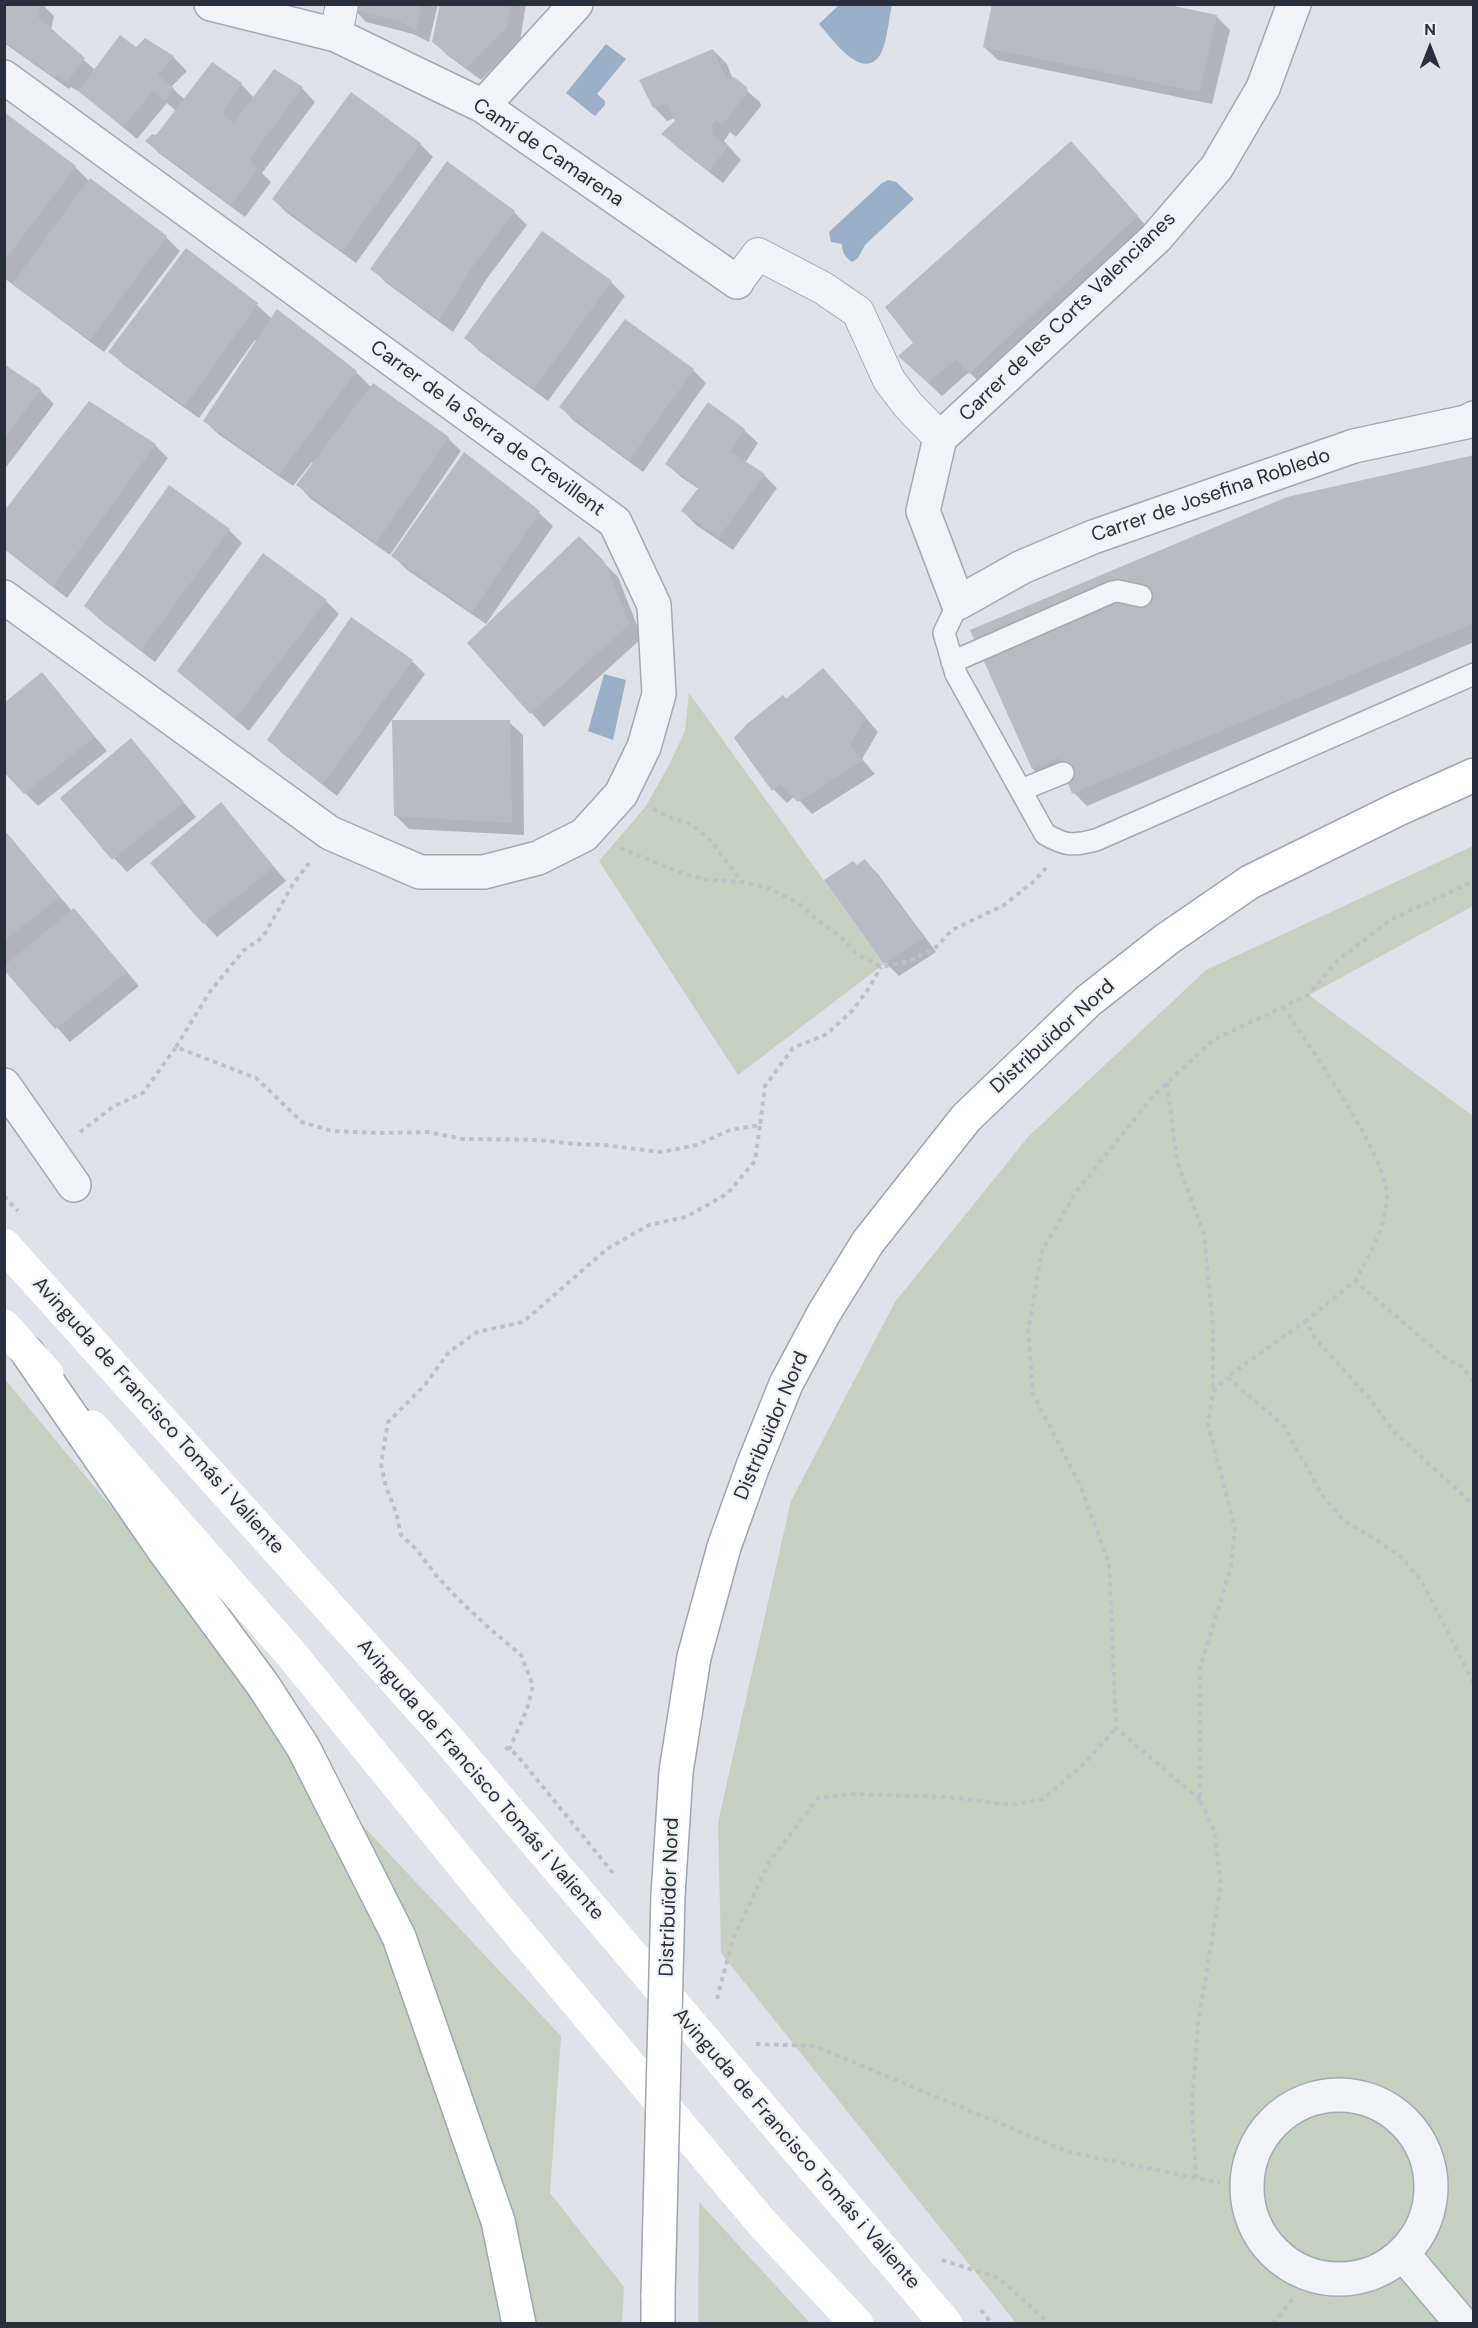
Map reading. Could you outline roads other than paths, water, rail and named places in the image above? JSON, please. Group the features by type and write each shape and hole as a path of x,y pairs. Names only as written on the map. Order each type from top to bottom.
{"main road":[{"name":"Distribuïdor Nord","path":"658,2309 668,1895 676,1772 692,1669 724,1548 753,1466 786,1384 824,1313 868,1242 966,1118 1088,1001 1250,882 1473,775"},
{"name":"Avinguda de Francisco Tomás i Valiente","path":"4,1245 446,1737 946,2324"},
{"path":"4,1326 292,1655 492,1901 762,2223 857,2324"},
{"path":"27,1352 162,1549 263,1685 303,1747 399,1937 498,2221 519,2324"}],"street":[{"name":"Camí de Camarena","path":"211,4 339,20 483,106 736,282"},
{"path":"483,106 576,4"},
{"name":"Carrer de les Corts Valencianes","path":"940,438 1156,238 1217,167 1263,88 1294,4"},
{"name":"Carrer de la Serra de Crevillent","path":"4,77 615,522 654,605 659,694 644,747 621,794 584,835 538,858 484,872 420,872 330,833 4,597"},
{"path":"736,282 758,254 824,288 858,312 889,380 908,405 940,438 923,511 958,603"},
{"name":"Carrer de Josefina Robledo","path":"958,603 1022,567 1093,537 1354,446 1466,422 1473,418"},
{"path":"4,1085 74,1185"},
{"path":"1332,2095 1364,2097 1393,2111 1417,2136 1430,2166 1432,2198 1423,2229 1403,2254 1374,2273 1343,2280 1311,2275 1282,2260 1261,2236 1249,2210 1247,2177 1256,2146 1275,2120 1300,2103 1332,2095"},
{"path":"1403,2254 1462,2324"}],"lane":[{"path":"952,662 1112,592 1118,591 1141,596"},
{"path":"958,603 944,633 956,674 1046,834 1063,844 1075,845 1096,840 1473,674"},
{"path":"1021,790 1063,773"}],"water":[{"path":"839,5 892,5 882,50 873,62 864,64 856,61 838,46 819,24"},
{"path":"606,44 626,59 597,94 605,101 605,105 595,116 566,93"},
{"path":"888,180 896,182 914,199 865,245 858,258 852,262 844,254 842,244 831,242 829,232"},
{"path":"604,674 626,680 613,740 588,731"}]}
